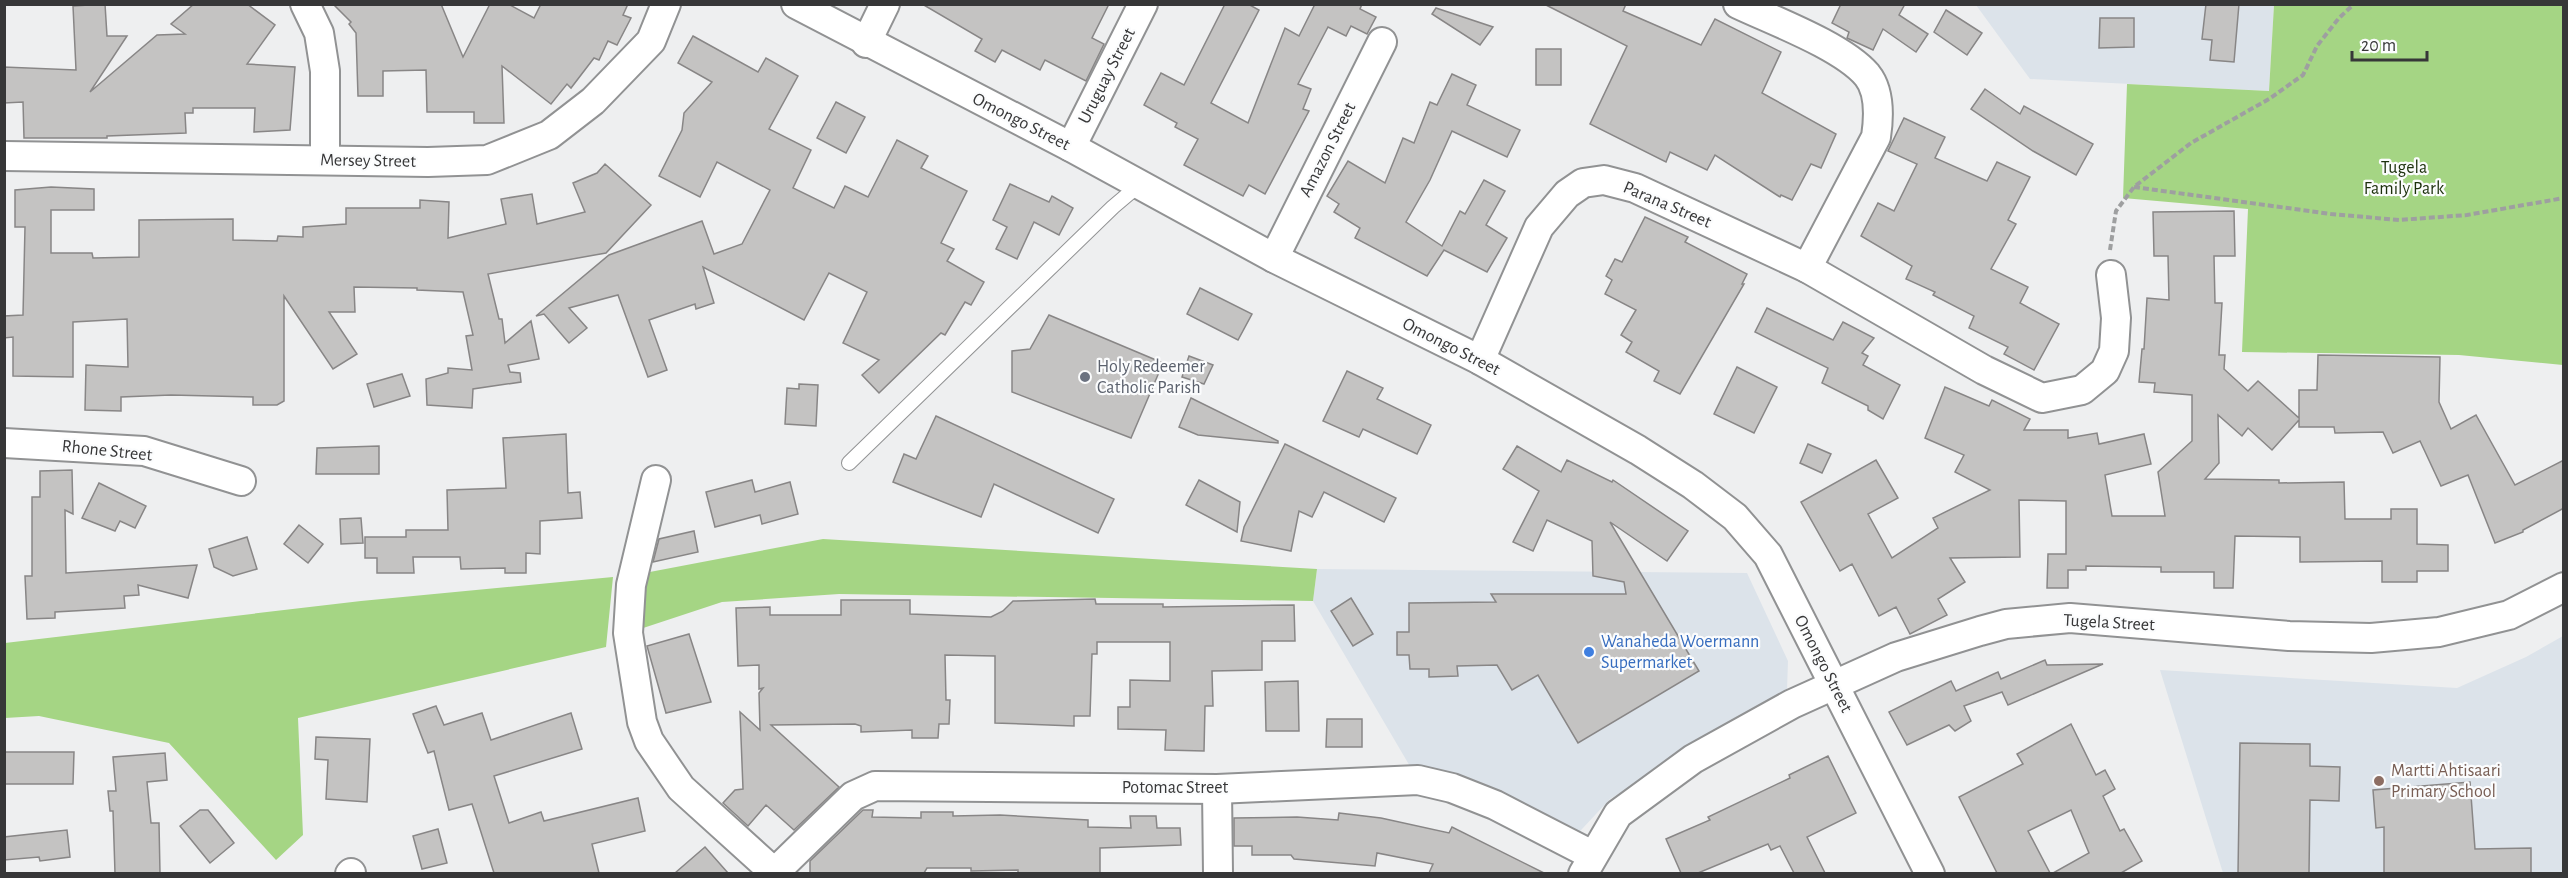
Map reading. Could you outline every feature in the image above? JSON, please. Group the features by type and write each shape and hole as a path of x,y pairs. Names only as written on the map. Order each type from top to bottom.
{"street":[{"path":"305,4 320,33 325,72 325,160"},
{"name":"Mersey Street","path":"4,156 488,160 549,135 593,101 651,41 666,4"},
{"name":"Omongo Street","path":"796,4 866,43 1071,147 1274,258 1480,360 1638,450 1693,485 1735,517 1768,555 1930,873"},
{"path":"866,43 885,4"},
{"name":"Uruguay Street","path":"1071,147 1143,4"},
{"path":"1738,4 1846,57 1868,76 1877,98 1879,119 1876,137 1807,268"},
{"name":"Amazon Street","path":"1274,258 1382,42"},
{"name":"Parana Street","path":"1480,360 1539,227 1567,194 1583,183 1604,180 1635,188 1807,268 1984,370 2042,398 2082,390 2105,371 2115,351 2116,318 2111,275"},
{"name":"Rhone Street","path":"4,443 144,451 241,481"},
{"path":"656,480 632,585 628,633 642,722 649,741 681,788 775,873"},
{"name":"Tugela Street","path":"1587,864 1618,814 1684,765 1792,704 1896,657 2006,624 2070,618 2289,636 2371,638 2439,632 2509,615 2564,587"},
{"name":"Potomac Street","path":"775,873 853,796 875,786 1217,789 1419,780 1452,788 1495,805 1587,864"},
{"path":"1217,789 1218,873"}],"lane":[{"path":"849,463 1113,207 1139,185"}],"path":[{"path":"2111,275 2109,240 2116,211 2134,187 2191,143 2269,99 2303,75 2317,45 2354,4"},
{"path":"2134,187 2331,214 2399,220 2467,215 2564,198"}],"shaded area":[{"path":"1976,5 2274,5 2269,91 2030,79"},
{"path":"1317,569 1747,573 1788,661 1787,690 1610,799 1569,843 1418,780 1313,601"},
{"name":"Martti Ahtisaari Primary School","path":"2563,636 2563,873 2223,873 2160,670 2457,688 2526,657"}],"green space":[{"name":"Tugela Family Park","path":"2274,5 2563,5 2563,365 2459,355 2242,352 2248,209 2123,198 2127,84 2269,91"},
{"path":"823,539 1317,569 1313,601 839,594 722,602 628,633 634,575"},
{"path":"613,577 606,647 298,718 303,835 276,860 169,743 39,716 5,718 5,643 361,601"}],"building":[{"path":"105,4 107,36 127,36 90,92 157,35 185,34 171,24 194,4 247,4 275,25 247,64 295,67 290,130 254,132 255,108 193,108 193,113 185,113 186,133 107,136 107,138 24,138 23,102 4,103 4,67 76,70 73,6"},
{"path":"333,4 441,4 463,57 490,4 508,4 534,18 541,4 628,4 623,15 631,18 617,45 608,41 599,60 594,58 571,88 567,84 551,104 502,66 504,123 474,123 474,112 427,112 426,70 383,71 383,96 358,96 356,33 349,24 351,22"},
{"path":"922,4 1109,4 1092,38 1104,44 1086,81 1045,60 1040,70 1002,50 995,62 975,51 982,39"},
{"path":"1225,4 1248,4 1259,10 1211,103 1248,123 1285,28 1299,36 1314,6 1311,4 1362,4 1360,9 1376,17 1367,34 1351,26 1346,36 1328,27 1298,84 1311,89 1303,109 1309,111 1265,194 1249,185 1243,196 1184,165 1198,139 1175,127 1177,123 1144,105 1161,73 1184,85"},
{"path":"1544,4 1626,4 1623,11 1701,45 1715,19 1781,52 1762,93 1836,134 1821,168 1811,164 1792,200 1781,195 1780,197 1715,155 1707,170 1670,152 1666,162 1590,124 1627,46"},
{"path":"1841,4 1905,4 1899,15 1928,34 1916,52 1883,29 1873,50 1847,38 1849,32 1832,23"},
{"path":"2206,4 2239,4 2234,62 2210,60 2212,40 2202,39"},
{"path":"1436,8 1493,27 1480,45 1432,14"},
{"path":"1946,10 1982,33 1967,55 1934,32"},
{"path":"2100,18 2134,18 2134,47 2099,48"},
{"path":"693,36 758,72 766,58 798,76 769,129 811,150 793,188 834,208 845,186 868,197 897,140 928,156 921,168 967,191 941,243 954,249 947,261 984,282 971,305 965,302 945,335 941,333 879,393 862,375 879,360 843,343 867,292 829,273 804,320 703,267 714,303 696,309 695,304 649,320 667,370 648,377 618,295 569,308 587,328 569,343 544,314 536,316 609,255 702,221 714,254 742,244 770,190 717,162 700,197 659,176 682,130 684,113 712,82 678,63"},
{"path":"1536,49 1561,49 1561,85 1536,85"},
{"path":"1452,74 1476,85 1467,105 1520,130 1507,157 1452,131 1430,180 1406,222 1442,246 1460,211 1465,214 1484,180 1505,191 1486,225 1507,238 1487,272 1444,250 1427,276 1355,238 1360,228 1334,212 1339,204 1327,196 1348,161 1385,183 1403,138 1414,143 1430,102 1437,105"},
{"path":"1985,89 2020,114 2024,106 2093,144 2076,175 2033,151 1971,109"},
{"path":"836,102 865,117 846,153 817,138"},
{"path":"1904,118 1945,137 1935,158 1987,181 1997,162 2030,177 2008,220 2016,224 1991,269 2028,287 2020,303 2059,324 2034,370 2004,354 2008,347 1969,328 1974,316 1933,295 1935,292 1906,279 1912,266 1861,236 1878,203 1894,211 1917,164 1888,151"},
{"path":"605,164 651,205 606,253 488,274 499,319 502,319 505,343 531,321 539,359 508,365 510,372 520,373 521,382 473,389 472,408 427,405 426,379 448,373 448,368 472,370 466,336 473,335 463,292 417,290 417,288 354,287 355,312 329,312 357,354 333,369 284,296 284,401 277,405 253,405 253,397 171,395 121,397 121,411 85,410 86,365 128,367 127,319 73,322 73,377 13,376 13,337 4,338 4,316 23,315 25,227 15,227 15,190 51,187 94,189 94,210 51,210 51,253 92,253 93,258 139,257 139,220 233,219 233,240 277,241 278,236 303,237 303,227 346,224 346,208 420,208 420,200 449,202 448,238 506,224 501,199 532,194 537,224 585,212 573,183 597,173"},
{"path":"1010,184 1049,202 1052,196 1073,208 1059,235 1034,222 1017,259 996,249 1007,227 993,220"},
{"path":"2234,211 2235,256 2214,256 2215,303 2222,303 2219,355 2225,355 2224,369 2248,391 2258,381 2299,418 2299,390 2317,390 2318,355 2440,357 2439,402 2451,429 2476,415 2515,485 2564,460 2564,508 2523,532 2495,543 2468,475 2441,486 2420,441 2393,453 2383,432 2335,433 2334,427 2299,427 2299,420 2272,450 2248,428 2242,436 2218,415 2219,463 2205,479 2279,480 2279,483 2344,482 2345,519 2391,519 2391,509 2417,509 2417,544 2448,545 2448,571 2417,571 2417,582 2382,582 2382,561 2300,562 2300,537 2235,536 2233,588 2214,588 2214,572 2161,572 2161,567 2086,566 2086,570 2068,570 2068,588 2047,588 2048,554 2066,554 2066,501 2019,500 2020,557 1950,558 1965,582 1938,599 1947,615 1910,634 1896,607 1879,616 1852,564 1840,571 1801,502 1876,460 1898,498 1868,514 1892,558 1938,528 1933,518 1990,490 1955,472 1964,455 1925,438 1945,387 1989,406 1992,400 2030,419 2024,430 2068,430 2068,438 2097,433 2099,444 2144,434 2151,464 2105,475 2112,516 2165,516 2158,472 2192,441 2192,395 2154,392 2155,383 2139,382 2142,349 2144,349 2147,298 2169,300 2168,256 2154,256 2153,212"},
{"path":"1645,217 1688,237 1685,242 1747,274 1742,284 1744,284 1680,394 1654,381 1659,371 1626,352 1632,342 1621,335 1636,310 1605,294 1612,280 1606,276 1615,259 1622,262"},
{"path":"1200,288 1252,314 1238,340 1187,314"},
{"path":"1767,308 1833,340 1843,322 1874,338 1862,353 1868,356 1863,365 1900,385 1883,419 1868,410 1868,406 1822,383 1828,368 1755,332"},
{"name":"Holy Redeemer Catholic Parish","path":"1049,315 1163,363 1131,438 1012,392 1012,351 1030,349"},
{"path":"1189,356 1213,365 1204,384 1182,377"},
{"path":"1737,367 1777,387 1754,433 1714,414"},
{"path":"1347,371 1383,388 1377,399 1431,425 1417,454 1363,429 1359,437 1323,421"},
{"path":"402,374 410,396 374,407 367,384"},
{"path":"799,384 818,385 816,426 785,424 787,388 799,389"},
{"path":"1191,398 1278,443 1198,435 1179,427"},
{"path":"936,416 1114,499 1098,533 994,484 981,517 893,482 904,454 916,459"},
{"path":"566,434 568,493 580,492 582,518 540,521 540,554 526,553 526,573 505,573 505,568 461,569 460,557 413,557 414,573 377,573 377,558 365,558 365,537 406,537 406,530 448,530 447,490 506,488 503,438"},
{"path":"1285,444 1396,498 1384,522 1324,492 1312,517 1299,511 1291,551 1241,541 1244,527"},
{"path":"1808,444 1831,454 1822,473 1800,463"},
{"path":"379,446 379,474 316,474 317,448"},
{"path":"1517,446 1561,472 1567,460 1612,482 1613,480 1688,531 1667,561 1610,522 1699,671 1578,743 1538,675 1512,690 1497,665 1457,666 1458,676 1429,677 1429,669 1410,669 1409,655 1397,655 1397,632 1409,632 1409,603 1496,602 1491,594 1626,594 1624,582 1593,576 1592,541 1547,520 1533,551 1513,542 1539,491 1503,469"},
{"path":"72,470 73,514 65,510 66,573 197,565 188,598 138,585 139,595 124,596 125,608 55,612 55,618 27,619 25,576 32,576 32,497 40,497 40,471"},
{"path":"752,480 755,492 790,482 798,514 762,524 760,515 715,527 706,492"},
{"path":"1199,480 1240,502 1237,532 1186,505"},
{"path":"99,483 146,506 135,528 120,521 115,531 82,518"},
{"path":"361,518 363,543 341,544 340,519"},
{"path":"299,525 323,544 308,563 284,544"},
{"path":"694,531 698,552 653,562 659,539"},
{"path":"247,537 257,569 233,576 214,567 209,549"},
{"path":"1351,598 1373,634 1353,646 1331,611"},
{"path":"1095,599 1096,604 1163,604 1163,607 1294,605 1295,641 1262,641 1262,670 1212,671 1213,706 1205,706 1204,751 1165,750 1166,730 1118,729 1118,707 1130,707 1130,680 1170,681 1170,642 1097,642 1097,654 1092,654 1090,716 1074,716 1074,726 995,723 995,656 945,655 946,700 950,700 949,724 939,724 938,738 912,738 912,730 861,732 861,726 855,724 771,725 839,787 794,830 766,805 748,826 723,803 735,790 743,789 740,712 760,730 759,693 763,688 759,689 759,665 738,666 736,608 770,607 770,615 841,615 841,600 910,600 910,614 991,617 1003,611 1013,601"},
{"path":"689,634 711,702 666,713 647,646"},
{"path":"2045,660 2047,665 2103,664 2008,705 2002,692 1964,706 1971,721 1955,731 1949,725 1907,745 1889,712 1951,681 1956,691 1998,672 2001,679"},
{"path":"1298,681 1299,731 1266,731 1265,682"},
{"path":"436,706 444,725 482,713 491,740 571,713 582,749 494,776 509,823 541,812 544,821 638,798 645,831 592,844 599,873 494,873 472,804 449,810 434,751 428,753 413,714"},
{"path":"1327,719 1362,719 1362,747 1326,747"},
{"path":"2071,724 2096,775 2105,770 2115,789 2103,796 2120,831 2124,829 2142,861 2121,873 2053,873 2089,853 2071,810 2028,831 2050,873 1997,873 1959,797 2023,764 2017,754"},
{"path":"316,737 370,739 367,802 326,799 328,760 315,759"},
{"path":"2240,743 2310,744 2310,766 2340,767 2339,801 2310,800 2309,873 2238,873"},
{"path":"4,752 74,752 73,784 4,784"},
{"path":"165,753 167,780 147,782 151,823 159,823 160,873 115,873 113,811 110,811 108,791 116,791 113,757"},
{"path":"1828,756 1856,813 1807,837 1825,873 1794,873 1780,846 1771,850 1768,844 1698,873 1681,873 1666,839 1710,820 1708,817 1790,778 1789,775"},
{"path":"2470,782 2475,849 2531,848 2531,873 2384,873 2384,827 2376,828 2373,790"},
{"path":"200,810 208,810 234,843 210,863 180,826"},
{"path":"863,810 873,810 872,817 921,818 921,812 953,812 953,816 1000,815 1088,820 1088,827 1131,828 1130,816 1156,816 1157,828 1180,828 1181,845 1100,848 1100,873 1018,873 1018,870 971,871 971,868 927,868 924,873 810,873 810,861"},
{"path":"1339,813 1381,818 1449,833 1452,827 1544,873 1429,873 1433,864 1377,853 1375,866 1294,859 1291,855 1252,855 1252,846 1234,846 1234,818 1297,817 1338,820"},
{"path":"438,829 447,863 422,869 413,836"},
{"path":"67,830 70,857 40,861 39,857 4,860 4,837"},
{"path":"705,847 728,873 675,873"}],"place":[{"name":"Holy Redeemer Catholic Parish","path":"1085,377"},
{"name":"Wanaheda Woermann Supermarket","path":"1589,652"},
{"name":"Martti Ahtisaari Primary School","path":"2379,781"}]}
